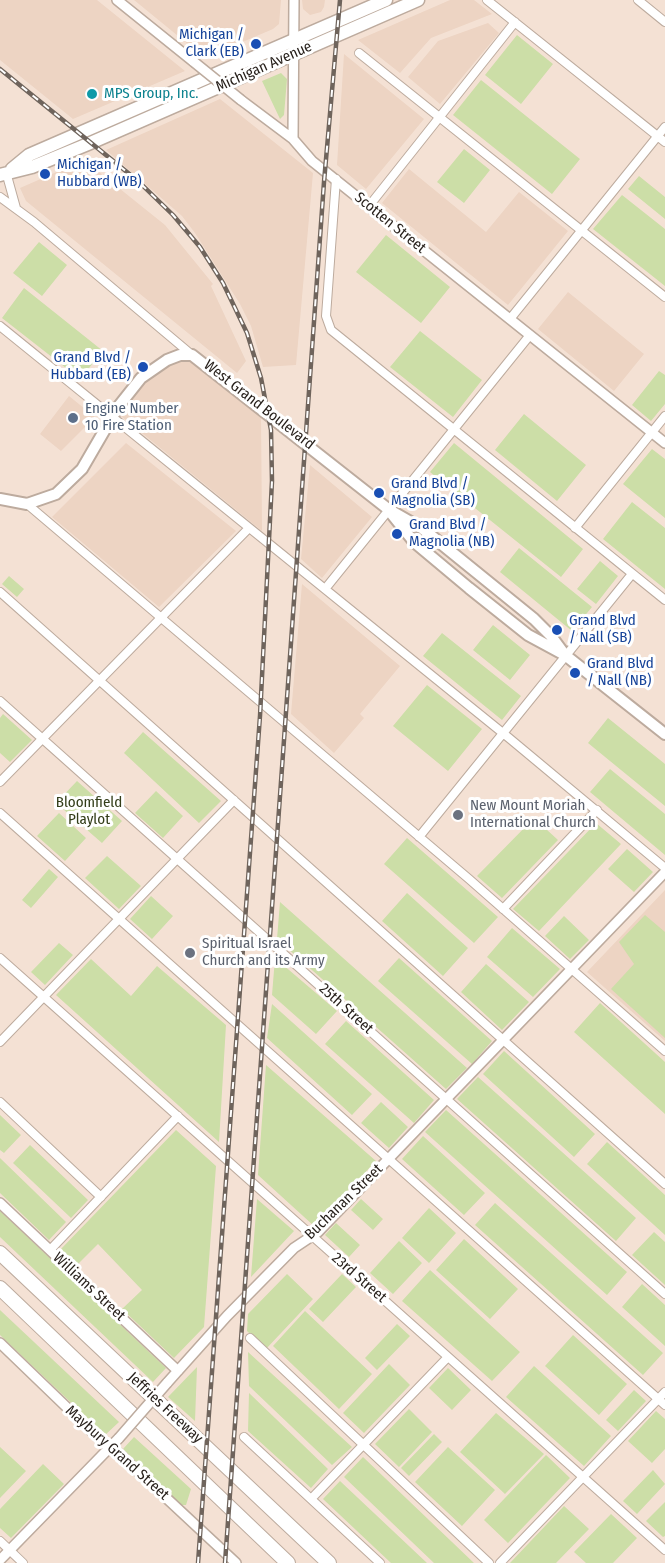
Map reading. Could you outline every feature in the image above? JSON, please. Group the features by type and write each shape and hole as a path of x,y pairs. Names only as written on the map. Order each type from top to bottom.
{"highway":[{"path":"0,1248 37,1288"},
{"name":"Jeffries Freeway","path":"0,1253 328,1561"},
{"name":"Jeffries Freeway","path":"0,1288 288,1563"},
{"path":"262,1539 272,1563"}],"main road":[{"name":"Michigan Avenue","path":"3,172 29,155 386,0"},
{"name":"Michigan Avenue","path":"3,172 32,167 88,144 418,0"},
{"name":"West Grand Boulevard","path":"27,504 47,499 71,482 95,451 112,417 135,386 152,369 172,358 192,355 388,509 423,529 551,636 566,655"},
{"path":"0,499 27,504"},
{"name":"West Grand Boulevard","path":"388,509 414,542 471,590 528,635 566,655 665,734"}],"street":[{"name":"Scotten Street","path":"117,0 293,139 312,161 665,443"},
{"path":"293,139 294,0"},
{"path":"487,0 665,142"},
{"path":"638,0 665,22"},
{"path":"369,206 515,22"},
{"path":"359,52 665,297"},
{"path":"510,319 665,127"},
{"path":"3,172 16,208"},
{"path":"336,179 328,324 338,336 665,600"},
{"path":"0,197 192,355"},
{"path":"0,326 503,733 597,810 665,870"},
{"path":"325,589 530,335"},
{"path":"575,528 665,416"},
{"path":"27,504 503,909 665,1051"},
{"path":"0,782 249,528"},
{"path":"419,837 632,574"},
{"path":"471,590 481,576"},
{"path":"0,592 665,1184"},
{"name":"25th Street","path":"0,701 665,1294"},
{"path":"0,1042 234,800"},
{"path":"503,909 597,810"},
{"path":"0,813 665,1405"},
{"name":"Buchanan Street","path":"0,1560 119,1438 178,1371 294,1248 312,1237 389,1159 665,870"},
{"name":"23rd Street","path":"0,958 665,1550"},
{"path":"0,1102 100,1197"},
{"path":"50,1251 178,1116"},
{"name":"Williams Street","path":"0,1203 178,1371"},
{"path":"250,1338 489,1563"},
{"name":"Maybury Grand Street","path":"0,1343 109,1448 117,1452 236,1563"},
{"path":"311,1499 448,1357"},
{"path":"500,1563 665,1392"},
{"path":"244,1437 380,1563"},
{"path":"0,1541 23,1563"}],"shaded area":[{"path":"0,0 97,0 185,71 73,119 0,60"},
{"path":"134,0 281,0 279,24 273,29 205,58"},
{"path":"302,0 325,0 324,7 321,12 310,15 303,9"},
{"path":"450,0 474,0 492,14 431,38 400,73 358,40"},
{"path":"488,23 499,33 440,104 408,77 438,41"},
{"path":"344,54 424,119 366,189 337,165"},
{"path":"220,99 313,173 296,365 263,367 251,326 240,304 195,233 182,216 106,150"},
{"path":"84,160 165,225 213,284 211,286 246,361 237,373 26,201 20,188"},
{"path":"409,169 486,232 519,192 568,231 508,305 382,203"},
{"path":"568,292 644,354 614,391 538,329"},
{"path":"180,361 190,362 201,368 261,415 262,531 121,416 122,408 147,378 165,366"},
{"path":"69,396 95,417 61,451 40,434"},
{"path":"126,443 236,531 159,607 52,517"},
{"path":"310,465 372,517 322,578 301,559"},
{"path":"302,584 400,666 360,714 364,718 334,753 291,714"},
{"path":"665,890 665,1041 587,972"}],"green space":[{"path":"517,35 553,64 521,104 485,75"},
{"path":"281,73 287,79 284,115 280,119 262,81"},
{"path":"481,80 580,159 552,194 453,115"},
{"path":"464,149 490,170 464,203 437,182"},
{"path":"639,176 665,197 665,219 628,189"},
{"path":"622,195 665,229 665,286 593,229"},
{"path":"386,235 450,287 421,323 356,272"},
{"path":"39,242 67,265 42,296 13,273"},
{"path":"24,288 103,351 80,379 2,318"},
{"path":"420,331 482,380 453,417 390,367"},
{"path":"659,371 665,375 665,404 651,421 632,405"},
{"path":"524,414 586,465 557,501 495,450"},
{"path":"454,443 583,549 561,577 430,472"},
{"path":"652,449 665,459 665,518 623,484"},
{"path":"632,502 665,528 665,589 603,539"},
{"path":"519,548 592,607 572,631 500,572"},
{"path":"600,561 618,576 596,604 577,589"},
{"path":"9,576 24,589 17,597 2,584"},
{"path":"493,625 530,655 510,680 473,650"},
{"path":"442,633 521,696 502,720 423,656"},
{"path":"427,685 482,729 448,771 393,726"},
{"path":"3,714 32,740 10,762 0,753 0,718"},
{"path":"608,718 665,764 665,806 588,743"},
{"path":"143,732 221,801 199,823 124,753"},
{"path":"610,769 665,814 665,855 590,792"},
{"name":"Bloomfield Playlot","path":"77,781 122,821 102,843 56,803"},
{"path":"156,791 183,816 163,838 135,813"},
{"path":"59,813 86,838 65,861 37,836"},
{"path":"534,818 558,840 502,898 477,876"},
{"path":"596,823 621,844 539,931 513,909"},
{"path":"407,838 498,917 474,943 384,864"},
{"path":"627,849 653,872 634,892 608,869"},
{"path":"107,856 141,886 119,909 85,878"},
{"path":"49,869 58,877 31,908 22,900"},
{"path":"407,893 468,948 443,976 382,921"},
{"path":"151,896 173,916 152,939 130,919"},
{"path":"280,902 467,1068 446,1089 277,939"},
{"path":"645,915 665,932 665,1038 611,989 634,964 619,942"},
{"path":"564,916 589,940 570,959 545,936"},
{"path":"512,928 560,969 533,997 487,957"},
{"path":"59,943 73,955 45,985 31,972"},
{"path":"275,958 337,1011 316,1034 272,995"},
{"path":"399,958 492,1041 472,1064 378,981"},
{"path":"91,959 131,996 157,966 226,1025 219,1142 56,995"},
{"path":"486,964 529,1002 502,1030 461,992"},
{"path":"600,1003 665,1062 665,1114 574,1032"},
{"path":"272,1004 372,1094 352,1115 267,1038"},
{"path":"346,1021 434,1100 414,1123 325,1044"},
{"path":"504,1051 595,1134 574,1157 483,1074"},
{"path":"266,1065 376,1161 314,1226 258,1175"},
{"path":"478,1077 636,1218 616,1241 457,1099"},
{"path":"381,1102 408,1127 389,1148 361,1123"},
{"path":"446,1110 627,1272 607,1295 425,1132"},
{"path":"0,1115 21,1135 4,1153 0,1150"},
{"path":"176,1130 216,1166 204,1327 174,1358 122,1309 142,1290 98,1244 76,1266 60,1250"},
{"path":"423,1136 485,1193 464,1215 402,1159"},
{"path":"607,1142 665,1195 665,1235 587,1164"},
{"path":"30,1145 88,1200 71,1218 13,1163"},
{"path":"0,1158 66,1222 49,1240 0,1193"},
{"path":"257,1199 294,1231 251,1277"},
{"path":"361,1199 383,1219 373,1230 351,1210"},
{"path":"495,1203 663,1353 643,1375 475,1225"},
{"path":"429,1208 456,1233 429,1263 402,1238"},
{"path":"0,1211 166,1368 153,1382 0,1237"},
{"path":"336,1223 360,1245 349,1257 325,1235"},
{"path":"654,1232 665,1242 665,1285 632,1255"},
{"path":"464,1239 518,1289 490,1319 436,1270"},
{"path":"399,1241 422,1263 393,1294 370,1273"},
{"path":"430,1270 520,1352 492,1381 402,1301"},
{"path":"287,1274 313,1299 266,1349 247,1331 248,1314"},
{"path":"342,1274 356,1287 323,1322 309,1309"},
{"path":"642,1284 665,1305 665,1346 622,1307"},
{"path":"0,1310 119,1422 103,1437 84,1415 0,1335"},
{"path":"305,1311 372,1374 339,1409 273,1346"},
{"path":"397,1324 410,1336 377,1370 365,1358"},
{"path":"573,1335 627,1384 599,1415 545,1366"},
{"path":"248,1352 352,1447 332,1465 249,1386"},
{"path":"389,1364 410,1385 364,1433 343,1413"},
{"path":"534,1366 611,1436 584,1466 506,1397"},
{"path":"197,1367 195,1421 168,1397"},
{"path":"448,1368 471,1390 452,1410 429,1388"},
{"path":"634,1390 646,1401 618,1431 606,1420"},
{"path":"249,1393 328,1469 311,1488 248,1431"},
{"path":"409,1409 432,1432 399,1467 375,1444"},
{"path":"656,1411 665,1419 665,1449 652,1463 628,1441"},
{"path":"496,1413 544,1454 505,1494 460,1452"},
{"path":"434,1434 442,1442 409,1476 401,1468"},
{"path":"134,1437 191,1489 186,1505 181,1505 123,1449"},
{"path":"0,1447 26,1471 0,1498"},
{"path":"448,1447 495,1490 462,1526 415,1482"},
{"path":"546,1455 570,1478 508,1543 484,1520"},
{"path":"363,1457 474,1563 434,1563 344,1477"},
{"path":"43,1464 64,1484 11,1538 0,1528 0,1509"},
{"path":"653,1470 665,1484 637,1514 623,1501"},
{"path":"340,1481 427,1563 391,1563 323,1499"},
{"path":"665,1502 665,1536 663,1537 646,1521"},
{"path":"564,1506 589,1529 556,1563 510,1563"},
{"path":"611,1514 637,1538 613,1563 586,1563 574,1552"}],"railway":[{"path":"225,1563 324,182 340,0"},
{"path":"0,69 138,181 173,215 200,247 223,283 247,333 261,378 271,430 272,481 260,716 198,1563"}],"place":[{"name":"Michigan / Clark (EB)","path":"256,44"},
{"name":"MPS Group, Inc.","path":"92,94"},
{"name":"Michigan / Hubbard (WB)","path":"45,174"},
{"name":"Grand Blvd / Hubbard (EB)","path":"143,367"},
{"name":"Engine Number 10 Fire Station","path":"73,418"},
{"name":"Grand Blvd / Magnolia (SB)","path":"379,493"},
{"name":"Grand Blvd / Magnolia (NB)","path":"397,534"},
{"name":"Grand Blvd / Nall (SB)","path":"557,630"},
{"name":"Grand Blvd / Nall (NB)","path":"575,673"},
{"name":"New Mount Moriah International Church","path":"458,815"},
{"name":"Spiritual Israel Church and its Army","path":"190,953"}]}
